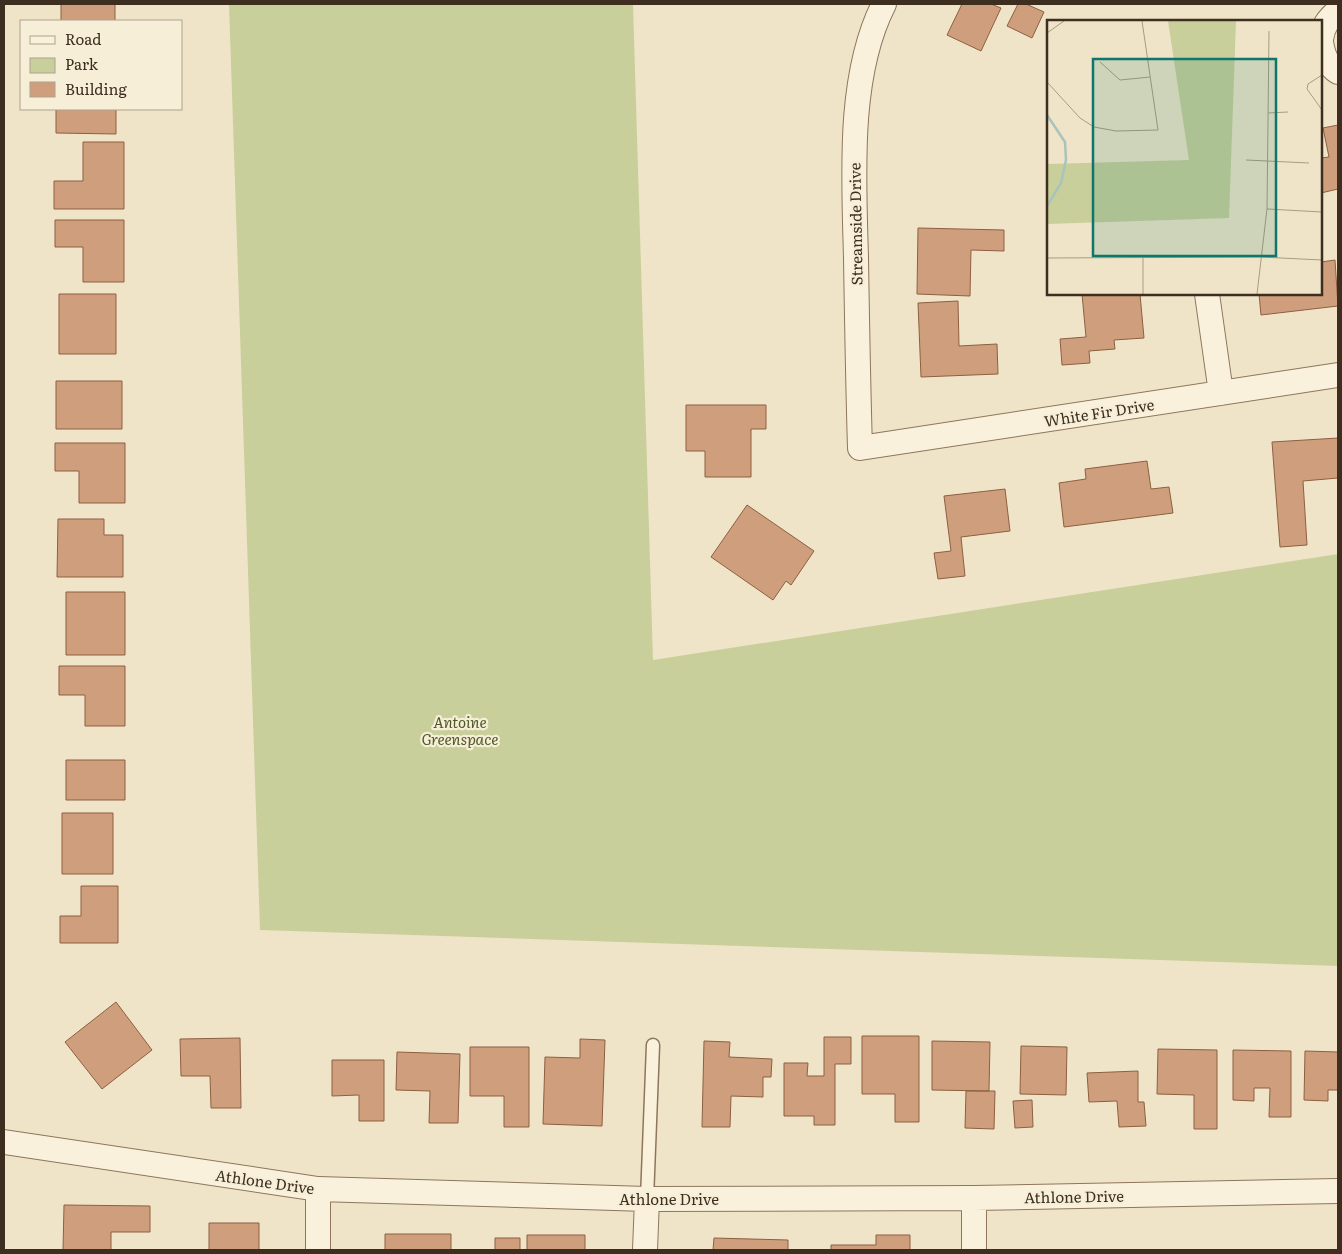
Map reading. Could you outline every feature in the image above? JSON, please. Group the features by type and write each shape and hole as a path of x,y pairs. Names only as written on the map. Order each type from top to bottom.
{"street":[{"name":"Streamside Drive","path":"860,448 854,160 863,72 871,36 884,4"},
{"path":"1322,38 1323,29 1329,19 1338,11"},
{"path":"1322,50 1327,62 1338,72"},
{"path":"1207,295 1221,393"},
{"name":"White Fir Drive","path":"860,448 1338,375"},
{"name":"Athlone Drive","path":"4,1142 318,1189 646,1199 974,1198 1338,1191"},
{"path":"318,1189 318,1250"},
{"path":"974,1198 974,1250"},
{"path":"644,1250 646,1199"}],"lane":[{"path":"646,1199 653,1044"}],"green space":[{"name":"Antoine Greenspace","path":"229,4 633,4 653,660 1338,554 1338,966 260,930"}],"building":[{"path":"61,4 115,4 115,20 61,20"},
{"path":"962,4 991,4 1001,8 981,51 947,35"},
{"path":"1018,4 1026,4 1044,12 1032,38 1007,26"},
{"path":"56,110 116,110 116,134 56,133"},
{"path":"1338,125 1338,189 1322,193 1322,158 1329,157 1323,128"},
{"path":"83,142 124,142 124,209 54,209 54,181 83,181"},
{"path":"55,220 124,220 124,282 83,282 83,247 55,247"},
{"path":"918,228 1004,230 1004,251 971,250 970,296 917,294"},
{"path":"1335,260 1338,306 1261,315 1259,295 1322,295 1322,262"},
{"path":"59,294 116,294 116,354 59,354"},
{"path":"1082,295 1140,295 1144,338 1114,340 1115,349 1089,351 1090,363 1062,365 1060,339 1086,337"},
{"path":"958,301 959,346 997,344 998,374 921,377 918,303"},
{"path":"56,381 122,381 122,429 56,429"},
{"path":"686,405 766,405 766,429 751,429 751,477 705,477 705,451 686,451"},
{"path":"1338,438 1338,478 1303,481 1307,545 1280,547 1272,442"},
{"path":"55,443 125,443 125,503 79,503 79,471 55,471"},
{"path":"1147,461 1151,489 1169,487 1173,513 1064,527 1059,483 1086,479 1085,469"},
{"path":"1005,489 1010,531 961,537 965,576 938,579 934,553 951,551 944,496"},
{"path":"747,505 814,551 791,585 786,581 773,600 711,557"},
{"path":"58,519 104,519 104,535 123,535 123,577 57,577"},
{"path":"66,592 125,592 125,655 66,655"},
{"path":"59,666 125,666 125,726 85,726 85,695 59,695"},
{"path":"66,760 125,760 125,800 66,800"},
{"path":"62,813 113,813 113,874 62,874"},
{"path":"81,886 118,886 118,943 60,943 60,916 81,916"},
{"path":"116,1002 152,1050 102,1089 65,1042"},
{"path":"862,1036 919,1036 919,1122 895,1122 895,1094 862,1094"},
{"path":"824,1037 851,1037 851,1064 835,1064 835,1125 814,1125 814,1116 784,1116 784,1063 808,1063 807,1076 824,1076"},
{"path":"240,1038 241,1108 211,1108 210,1076 181,1076 180,1039"},
{"path":"580,1039 605,1040 602,1126 543,1124 545,1057 580,1058"},
{"path":"704,1041 730,1042 729,1057 772,1059 771,1077 763,1077 763,1097 731,1096 730,1127 702,1127"},
{"path":"932,1041 990,1042 989,1091 932,1090"},
{"path":"1021,1046 1067,1047 1066,1095 1020,1094"},
{"path":"470,1047 529,1047 529,1127 504,1127 504,1096 470,1096"},
{"path":"1158,1049 1217,1050 1217,1129 1194,1129 1194,1095 1157,1094"},
{"path":"1233,1050 1291,1051 1291,1117 1269,1117 1270,1088 1254,1088 1254,1101 1233,1100"},
{"path":"1305,1051 1338,1052 1338,1090 1328,1090 1328,1101 1304,1100"},
{"path":"397,1052 460,1054 458,1123 429,1123 430,1091 396,1090"},
{"path":"332,1060 384,1060 384,1121 359,1121 359,1095 332,1096"},
{"path":"1138,1071 1138,1102 1144,1102 1146,1126 1119,1127 1117,1101 1089,1102 1087,1073"},
{"path":"966,1091 995,1091 994,1129 965,1128"},
{"path":"1032,1100 1033,1127 1015,1128 1013,1101"},
{"path":"64,1205 150,1206 150,1232 111,1232 111,1250 63,1250"},
{"path":"209,1223 259,1223 259,1250 209,1250"},
{"path":"385,1234 451,1234 451,1250 385,1250"},
{"path":"527,1235 585,1235 585,1250 527,1250"},
{"path":"876,1235 910,1235 910,1250 831,1250 831,1245 876,1245"},
{"path":"495,1238 520,1238 520,1250 495,1250"},
{"path":"714,1238 788,1240 788,1250 713,1250"}]}
